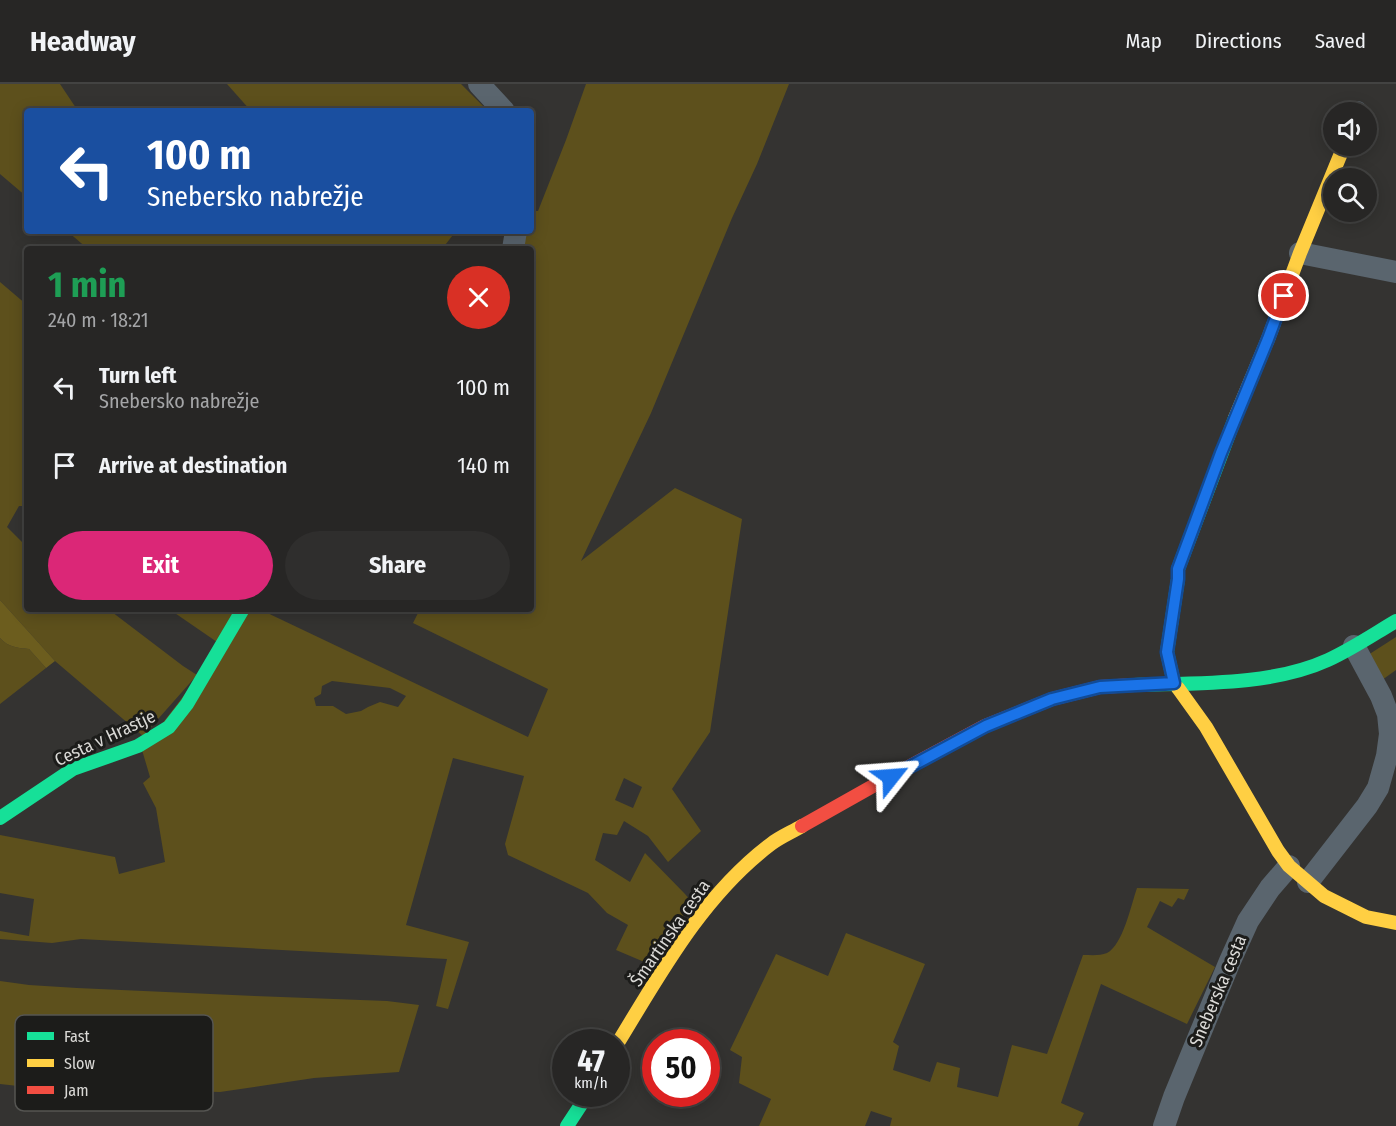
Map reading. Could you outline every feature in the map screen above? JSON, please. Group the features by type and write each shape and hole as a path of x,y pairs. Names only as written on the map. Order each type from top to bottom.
{"street":[{"path":"478,84 501,108"},
{"path":"1341,156 1221,453 1178,569 1167,652 1174,683 1206,727 1289,866 1324,896 1366,917 1396,923"},
{"path":"1300,253 1396,272"},
{"name":"Cesta v Hrastje","path":"0,818 73,769 138,746 169,727 187,704 241,612"},
{"name":"Šmartinska cesta","path":"626,1029 658,976 704,910 734,875 772,843 986,726 1052,699 1100,687 1263,678 1310,666 1328,660 1396,621"},
{"path":"1308,882 1367,806 1378,788 1387,756 1390,734 1388,714 1354,646"},
{"name":"Sneberska cesta","path":"1164,1126 1248,921 1270,888 1289,866"},
{"path":"567,1126 579,1107"}],"shaded area":[{"path":"0,84 60,84 76,108 24,108 24,194 0,174"},
{"path":"227,84 461,84 485,108 248,108"},
{"path":"586,84 789,84 651,413 581,561 675,488 742,519 710,732 672,789 701,831 668,862 648,836 624,821 617,835 603,833 595,860 630,882 645,853 691,901 690,906 649,964 616,950 628,925 607,913 588,893 508,855 505,844 524,776 453,758 406,925 469,942 448,1009 436,1006 447,959 81,939 52,943 0,939 0,931 29,936 34,899 0,893 0,835 115,857 119,874 165,862 156,808 143,783 150,777 142,750 248,612 265,612 528,737 548,689 413,623 418,612 534,612 534,246 518,246 520,234 534,234 534,211 538,211","holes":["332,681 390,688 406,696 398,707 380,702 361,711 346,714 333,706 316,706 314,698 321,694 322,686","624,778 642,787 633,808 615,800"]},
{"path":"70,234 454,234 444,246 84,246"},
{"path":"0,282 24,302 24,506 19,506 7,527 24,544 24,612 112,612 197,675 143,736 55,661 0,600"},
{"path":"0,600 55,661 46,668 29,649 10,645 0,638"},
{"path":"173,612 235,612 217,642"},
{"path":"1396,637 1396,670 1382,680 1368,655"},
{"path":"0,638 10,645 29,649 46,668 0,704"},
{"path":"1137,888 1189,889 1184,900 1178,898 1172,907 1160,901 1147,927 1215,967 1187,1024 1101,984 1061,1103 1084,1113 1078,1126 890,1126 892,1118 871,1111 865,1126 759,1126 771,1099 739,1083 742,1057 730,1050 776,954 828,976 846,933 925,964 893,1042 899,1046 893,1070 930,1082 937,1062 960,1068 957,1087 998,1097 1012,1045 1047,1054 1083,955 1101,955 1113,949 1122,933"},
{"path":"0,981 77,988 387,1001 419,1005 399,1072 314,1078 220,1092 213,1092 213,1015 15,1015 15,1086 0,1084"}],"traffic: fast":[{"path":"1178,688 1174,683 1167,652 1178,569 1235,418"},
{"path":"0,818 73,769 138,746 169,727 187,704 241,612"},
{"path":"1134,685 1233,682 1282,675 1328,660 1396,621"},
{"path":"567,1126 579,1107"}],"traffic: slow":[{"path":"1235,418 1340,156"},
{"path":"1178,688 1206,727 1289,866 1324,896 1366,917 1396,923"},
{"path":"626,1029 666,964 724,887 771,844 802,826"}],"traffic: jam":[{"path":"802,826 985,726 1052,699 1100,687 1134,685"}],"route":[{"path":"891,777 986,726 1052,699 1100,687 1174,683 1167,652 1178,569 1221,453 1284,296"}]}
